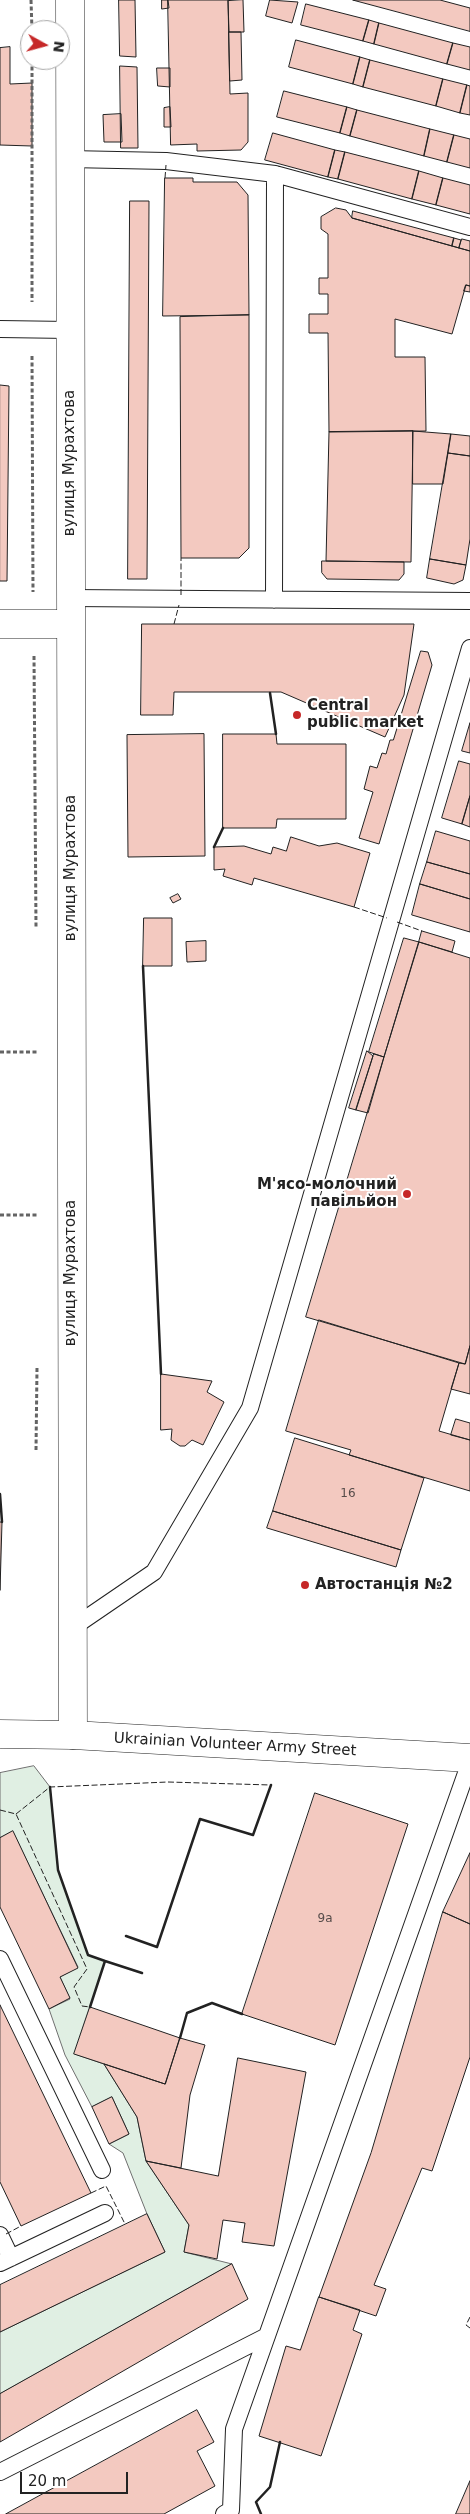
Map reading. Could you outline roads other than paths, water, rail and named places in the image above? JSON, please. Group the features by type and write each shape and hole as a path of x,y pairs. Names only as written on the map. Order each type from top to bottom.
{"street":[{"name":"вулиця Мурахтова","path":"70,0 69,330 73,1735"},
{"path":"0,624 33,624 70,611"},
{"name":"Ukrainian Volunteer Army Street","path":"0,1734 73,1735 470,1760"}],"lane":[{"path":"69,159 166,161 275,174 470,227"},
{"path":"274,600 275,174"},
{"path":"0,329 69,330"},
{"path":"70,611 274,600 470,601"},
{"path":"72,1628 154,1572 250,1408 470,648"},
{"path":"230,2513 234,2429 470,1760"},
{"path":"0,1959 102,2170"},
{"path":"0,2235 5,2261 105,2213"},
{"path":"0,2472 267,2336"}],"place":[{"name":"Central public market","path":"297,715"},
{"name":"М'ясо-молочний павільйон","path":"407,1194"},
{"name":"Автостанція №2","path":"305,1585"}]}
